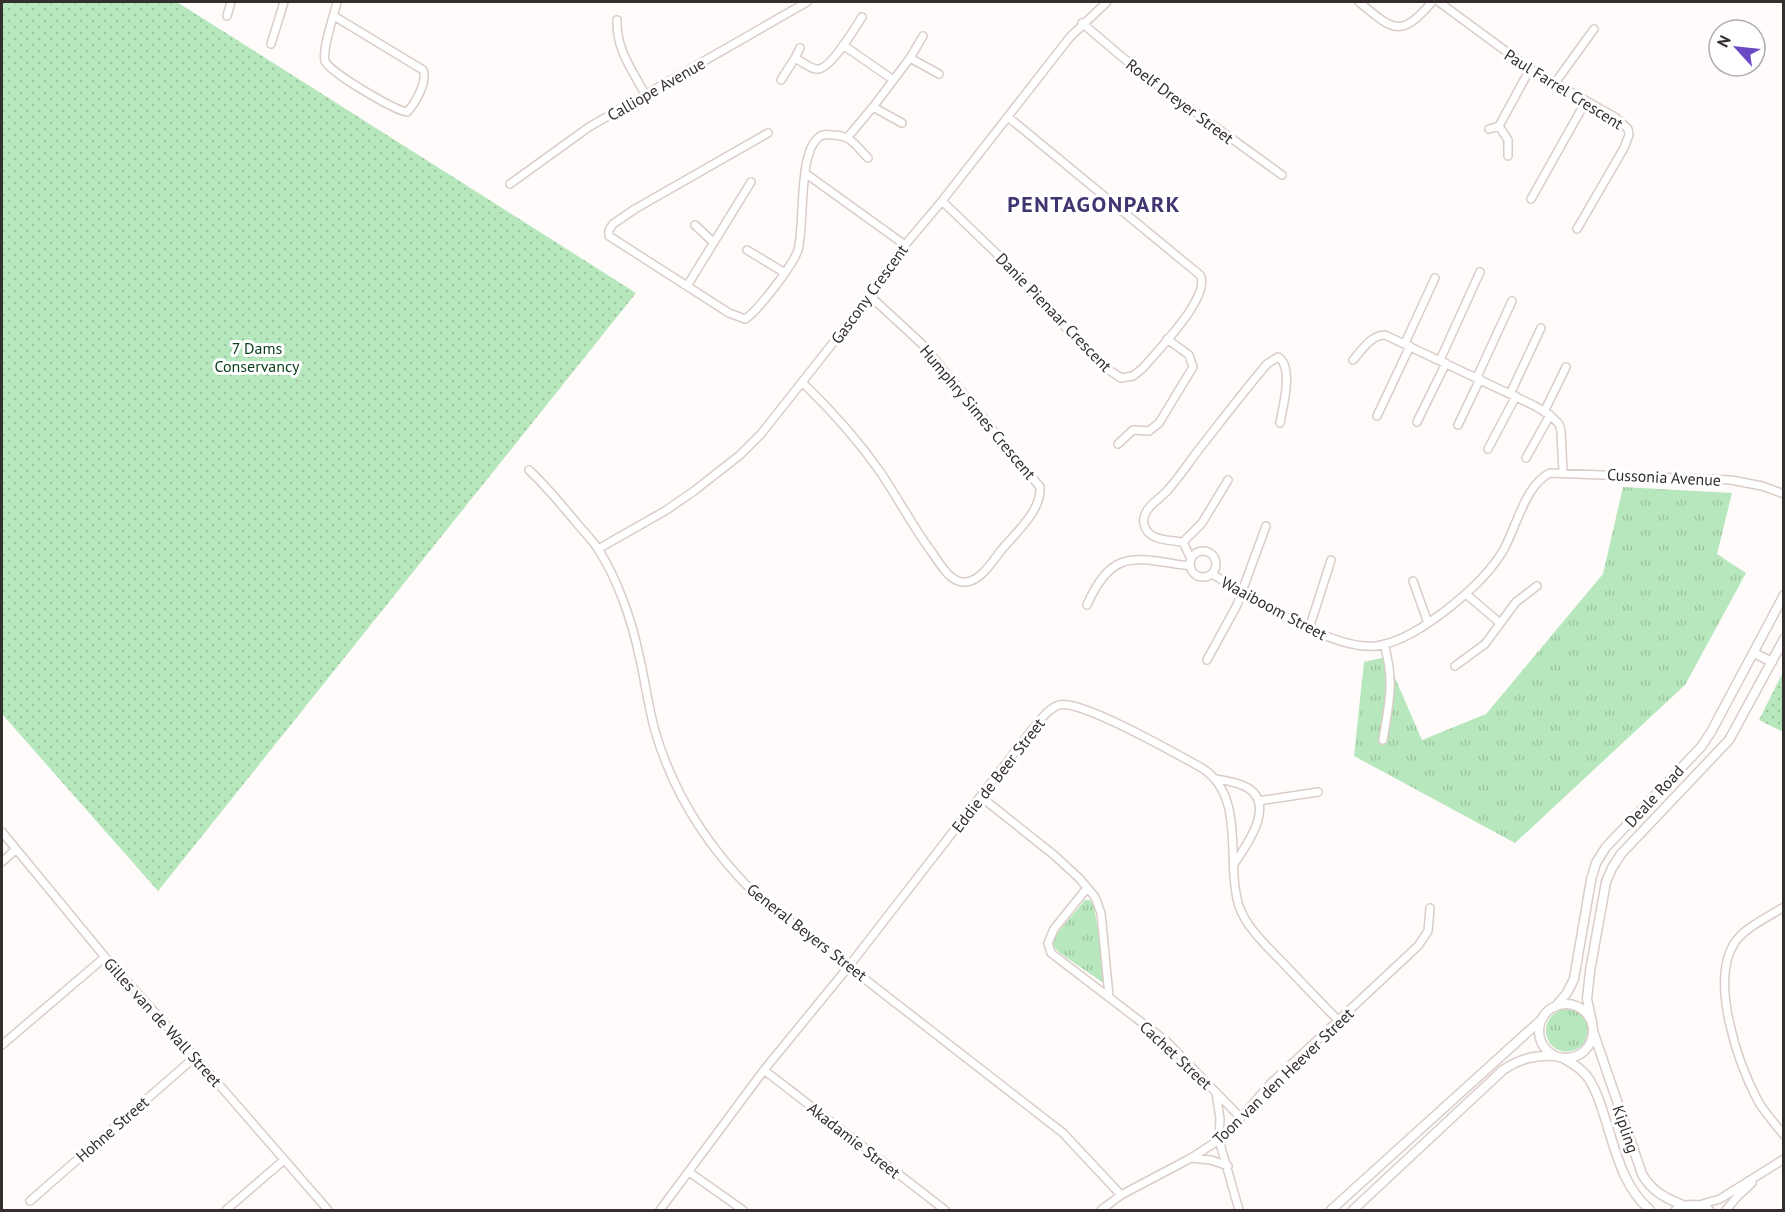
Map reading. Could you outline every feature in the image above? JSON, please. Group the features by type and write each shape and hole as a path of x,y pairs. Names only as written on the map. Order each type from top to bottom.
{"street":[{"path":"227,16 231,2"},
{"path":"271,44 284,2"},
{"path":"334,16 423,70 425,78 407,112 399,110 340,76 329,67 325,55 337,2"},
{"name":"Calliope Avenue","path":"510,184 581,133 807,2"},
{"name":"Gascony Crescent","path":"598,549 665,511 718,473 761,434 870,296 905,245 1082,23 1107,2"},
{"path":"1359,2 1387,23 1404,27 1432,2"},
{"name":"Paul Farrel Crescent","path":"1439,2 1530,69 1624,124 1628,129 1629,135 1624,148 1577,229"},
{"path":"795,58 815,69 821,69 843,45 862,17"},
{"path":"617,20 616,35 621,50 645,94"},
{"name":"Roelf Dreyer Street","path":"1082,23 1141,73 1282,175"},
{"path":"1555,83 1594,29"},
{"path":"847,138 910,58 923,36"},
{"path":"843,45 892,79"},
{"path":"781,80 800,48"},
{"path":"910,58 939,74"},
{"path":"1489,129 1499,126 1530,69"},
{"path":"1531,199 1586,101"},
{"path":"873,107 902,123"},
{"name":"Danie Pienaar Crescent","path":"942,201 996,253 1061,323 1116,375 1127,378 1143,368 1193,306 1202,285 1200,274 1008,117"},
{"path":"1499,126 1508,140 1508,156"},
{"path":"768,133 635,209 610,228 608,233 612,238 729,313 745,319 784,273 798,249 805,173 812,147 817,138 829,134 847,138 868,158"},
{"path":"805,173 905,245"},
{"path":"687,286 751,182"},
{"path":"695,225 713,242"},
{"path":"747,250 784,273"},
{"path":"1417,422 1480,272"},
{"path":"1377,416 1435,278"},
{"name":"Humphry Simes Crescent","path":"803,383 843,423 880,472 922,539 949,575 957,581 969,582 983,573 1035,507 1040,487 922,344 870,296"},
{"path":"1458,425 1512,301"},
{"path":"1488,449 1541,328"},
{"path":"1353,360 1373,338 1385,334 1547,413 1559,424 1562,431 1563,472"},
{"path":"1118,444 1133,430 1149,431 1159,423 1193,367 1189,355 1167,339"},
{"path":"1183,542 1154,537 1148,533 1144,528 1143,520 1146,511 1166,492 1267,364 1278,357 1285,362 1287,371 1280,423"},
{"path":"1526,458 1566,367"},
{"name":"General Beyers Street","path":"529,470 553,493 598,549 628,619 639,654 655,731 678,789 726,863 754,893 1063,1133 1122,1195"},
{"name":"Cussonia Avenue","path":"1543,476 1563,472 1731,480 1762,486 1784,494"},
{"name":"Waaiboom Street","path":"1212,574 1309,629 1340,642 1360,647 1384,644 1412,633 1466,594 1503,551 1532,488 1543,476"},
{"path":"1183,542 1202,523 1228,480"},
{"path":"1207,660 1238,605 1266,526"},
{"path":"1087,605 1095,588 1123,560 1191,562 1183,542"},
{"name":"Waaiboom Street","path":"1200,551 1210,552 1216,560 1212,574 1207,577 1196,575 1191,562 1200,551"},
{"path":"1309,629 1331,560"},
{"path":"1413,581 1428,623"},
{"path":"1455,666 1485,644 1516,602 1537,586"},
{"path":"1466,594 1500,623"},
{"name":"Deale Road","path":"1556,1007 1566,993 1578,965 1591,880 1596,863 1606,847 1701,747 1784,596"},
{"name":"Deale Road","path":"1593,1027 1587,999 1590,971 1606,882 1612,868 1621,854 1729,740 1784,639"},
{"path":"1383,740 1391,678 1391,666 1384,644"},
{"path":"1754,652 1772,662"},
{"name":"Eddie de Beer Street","path":"660,1210 764,1070 849,966 1035,726 1051,709 1061,705 1078,707 1098,715 1202,768 1216,778"},
{"path":"1216,778 1247,788 1258,801 1259,813 1256,829 1234,864"},
{"path":"1216,778 1230,817 1239,904 1249,926 1339,1021"},
{"path":"1258,801 1318,792"},
{"path":"981,797 1054,855 1095,897 1101,913 1109,996"},
{"name":"Gilles van de Wall Street","path":"2,832 105,957 328,1210"},
{"path":"2,862 16,849"},
{"name":"Cachet Street","path":"1087,888 1054,929 1048,939 1048,948 1062,962 1166,1041 1240,1117"},
{"path":"1784,907 1740,936 1729,956 1724,975 1730,1024 1744,1066 1759,1103 1784,1135"},
{"name":"Toon van den Heever Street","path":"1101,1210 1122,1195 1191,1158 1219,1140 1270,1084 1419,946 1428,931 1430,908"},
{"path":"2,1045 105,957"},
{"path":"1331,1210 1556,1007 1573,1005 1588,1014 1593,1027 1592,1040 1581,1054 1572,1058 1517,1060 1503,1070 1353,1210"},
{"path":"1542,1019 1540,1036 1542,1044 1559,1057"},
{"name":"Kipling","path":"1593,1027 1642,1174 1647,1183 1659,1193 1685,1206"},
{"name":"Hohne Street","path":"30,1201 195,1057"},
{"name":"Kipling","path":"1559,1057 1577,1067 1590,1080 1601,1104 1624,1175 1634,1194 1650,1210"},
{"name":"Akadamie Street","path":"764,1070 945,1210"},
{"path":"1216,1093 1220,1119 1219,1140 1239,1210"},
{"path":"1191,1158 1211,1160 1228,1166"},
{"path":"1676,1210 1720,1199 1784,1159"},
{"path":"226,1210 284,1160"},
{"path":"1726,1210 1765,1171"},
{"path":"689,1172 743,1210"},
{"path":"1699,1205 1709,1210"}],"green space":[{"name":"7 Dams Conservancy","path":"2,2 177,2 636,293 158,891 2,714"},
{"path":"1623,487 1732,493 1717,554 1746,573 1685,685 1515,843 1354,756 1364,662 1386,657 1422,740 1486,714 1603,574"},
{"path":"1783,672 1783,732 1759,720"},
{"path":"1085,900 1090,900 1094,906 1106,979 1102,982 1052,945 1054,937"},
{"path":"1562,1009 1579,1013 1585,1016 1586,1020 1588,1031 1585,1041 1583,1045 1572,1051 1555,1048 1546,1033 1547,1024 1552,1016"}],"district":[{"name":"PENTAGONPARK","path":"1094,204"}]}
